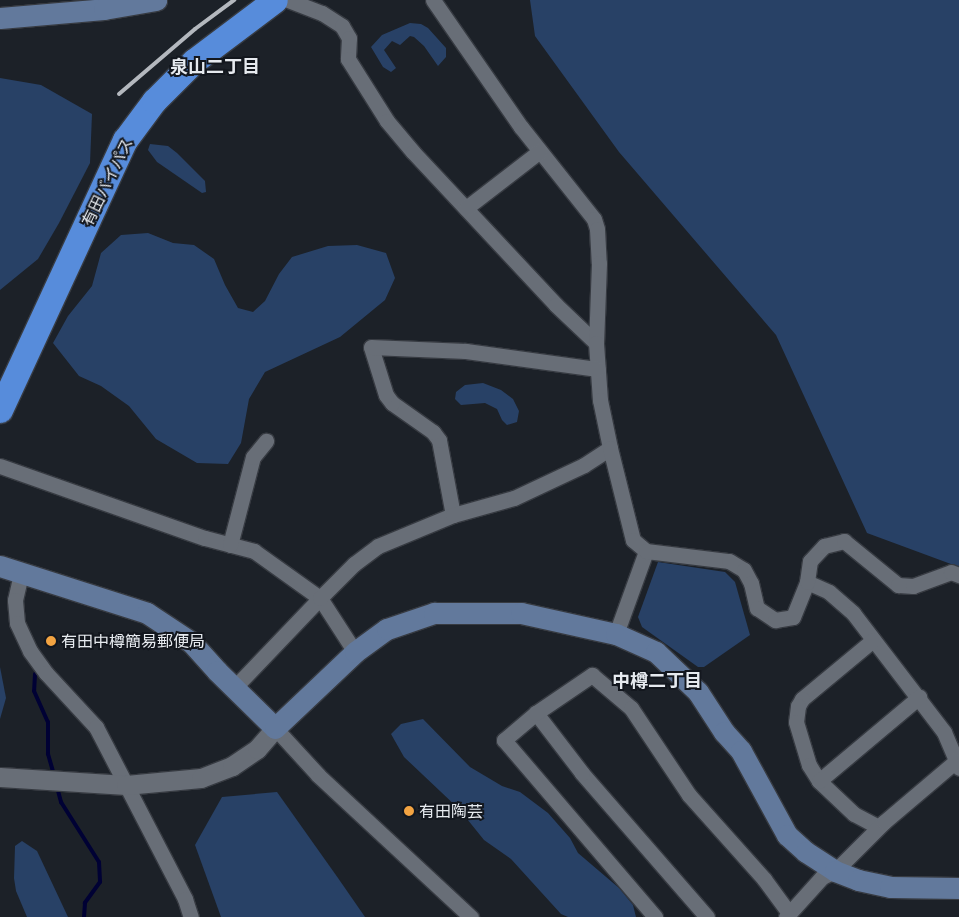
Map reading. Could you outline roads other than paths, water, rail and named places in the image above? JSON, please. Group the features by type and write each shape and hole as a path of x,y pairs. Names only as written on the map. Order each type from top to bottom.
{"highway":[{"name":"有田バイパス","path":"1,406 125,140 154,100 194,61 275,0"}],"main road":[{"path":"0,18 104,9 156,0"},
{"path":"0,566 21,574 81,590 147,614 191,642 275,728 355,652 387,630 434,613 521,613 616,634 656,652 698,692 724,732 740,751 787,835 806,852 835,871 858,880 890,887 959,888"}],"street":[{"path":"288,0 322,12 342,26 349,38 348,59 375,104 413,152 556,304 596,343"},
{"path":"433,0 540,152 594,219 597,229 599,263 596,343 604,428 633,540 646,551 729,561 744,570 757,608 767,617 776,620 793,616 808,582 810,561 824,546 844,541 898,585 913,586 951,572 959,574"},
{"path":"466,208 540,152"},
{"path":"453,515 439,440 433,432 392,403 386,395 371,347 466,351 598,369"},
{"path":"230,545 253,457 266,442"},
{"path":"234,688 354,564 378,546 453,515 514,498 584,465 610,448"},
{"path":"0,466 205,538 254,551 320,598 355,652"},
{"path":"616,634 646,551"},
{"path":"21,574 15,600 17,624 30,651 59,690 96,727 185,899 191,917"},
{"path":"655,917 504,740 536,713 592,675 630,708 688,795 764,879 787,915 822,877 835,871 878,827 957,764 944,732 853,613 829,592 808,582"},
{"path":"873,640 802,699 798,706 796,722 798,734 819,782 854,814 878,827"},
{"path":"819,782 919,697"},
{"path":"536,713 582,774 706,917"},
{"path":"0,777 126,785 201,778 232,766 257,749 275,728 318,775 471,917"}],"waterway":[{"path":"35,674 34,691 48,722 48,754 54,775"},
{"path":"57,787 61,802 99,862 100,882 85,903 84,917"}],"railway":[{"path":"119,94 195,29 234,0"}],"place":[{"name":"有田中樽簡易郵便局","path":"51,641"},
{"name":"有田陶芸","path":"409,811"}],"district":[{"name":"泉山二丁目","path":"215,67"},
{"name":"中樽二丁目","path":"657,681"}]}
